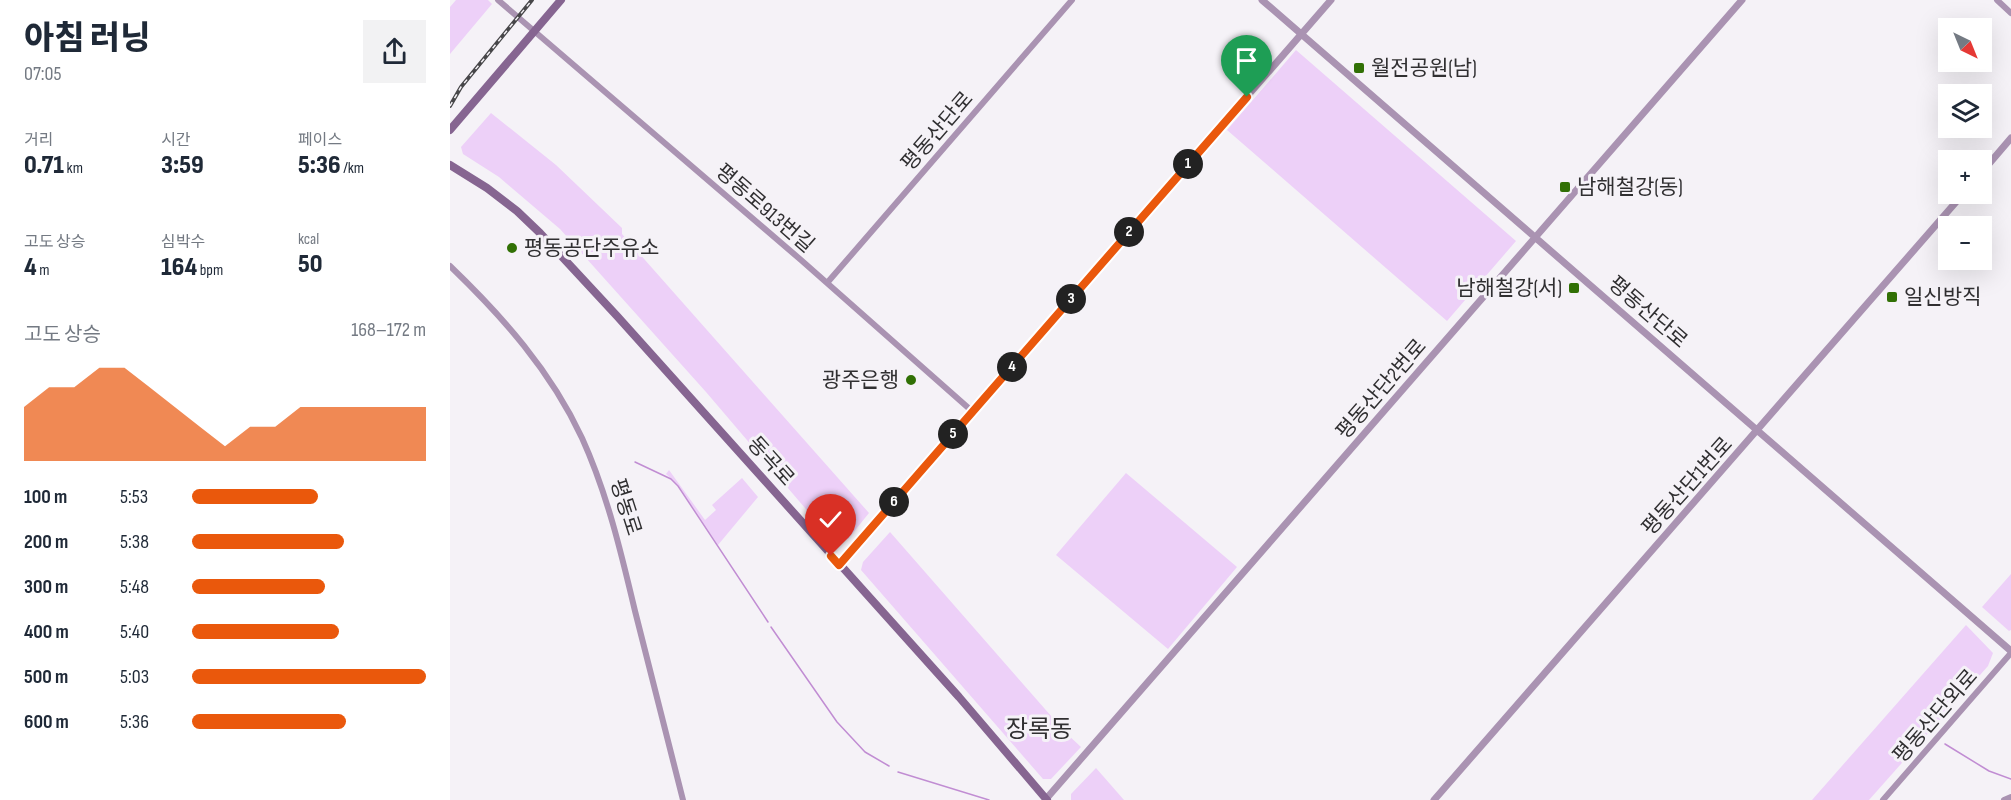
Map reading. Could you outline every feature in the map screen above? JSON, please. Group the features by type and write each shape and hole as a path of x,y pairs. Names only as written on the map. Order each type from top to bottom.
{"main road":[{"path":"450,130 561,0"},
{"name":"동곡로","path":"450,165 487,188 517,211 540,233 959,697 1047,800"}],"street":[{"name":"평동로913번길","path":"498,0 827,283 972,412"},
{"name":"평동산단로","path":"827,283 1072,0"},
{"name":"평동산단로","path":"1262,0 2011,652"},
{"path":"839,565 1331,0"},
{"name":"평동산단2번로","path":"1047,800 1742,0"},
{"path":"1997,0 2011,12"},
{"path":"1992,160 2011,138"},
{"name":"평동산단1번로","path":"1434,800 1759,431 1954,204"},
{"name":"평동로","path":"450,266 493,307 519,339 545,375 581,437 614,524 682,800"},
{"name":"평동산단외로","path":"1882,800 2011,652"},
{"path":"2004,800 2011,797"}],"shaded area":[{"path":"456,0 488,0 492,4 450,54 450,7"},
{"path":"1296,50 1516,241 1447,321 1227,130"},
{"path":"491,113 556,165 622,228 622,234 869,513 848,539 834,542 706,392 560,229 499,177 463,154 461,147"},
{"path":"669,470 705,520 716,510 712,505 742,478 758,497 718,545 678,485 666,474"},
{"path":"1126,473 1237,567 1168,649 1056,555"},
{"path":"890,532 1066,733 1081,747 1051,779 1043,779 861,570 863,562"},
{"path":"2011,574 2011,630 2009,631 1982,607"},
{"path":"1966,625 1993,653 1988,666 1869,800 1812,800"},
{"path":"1096,768 1124,800 1071,800 1071,794"}],"waterway":[{"path":"635,462 671,479 678,486 768,622"},
{"path":"771,627 837,722 865,752 889,766"},
{"path":"1945,744 1989,771 2011,779"},
{"path":"898,772 989,800"}],"railway":[{"path":"450,106 461,87 532,0"}],"place":[{"name":"월전공원(남)","path":"1359,68"},
{"name":"남해철강(동)","path":"1565,187"},
{"name":"평동공단주유소","path":"512,248"},
{"name":"남해철강(서)","path":"1574,288"},
{"name":"일신방직","path":"1892,297"},
{"name":"광주은행","path":"911,380"}],"district":[{"name":"장록동","path":"1039,729"}],"route":[{"path":"831,556 839,565 1247,97"}]}
